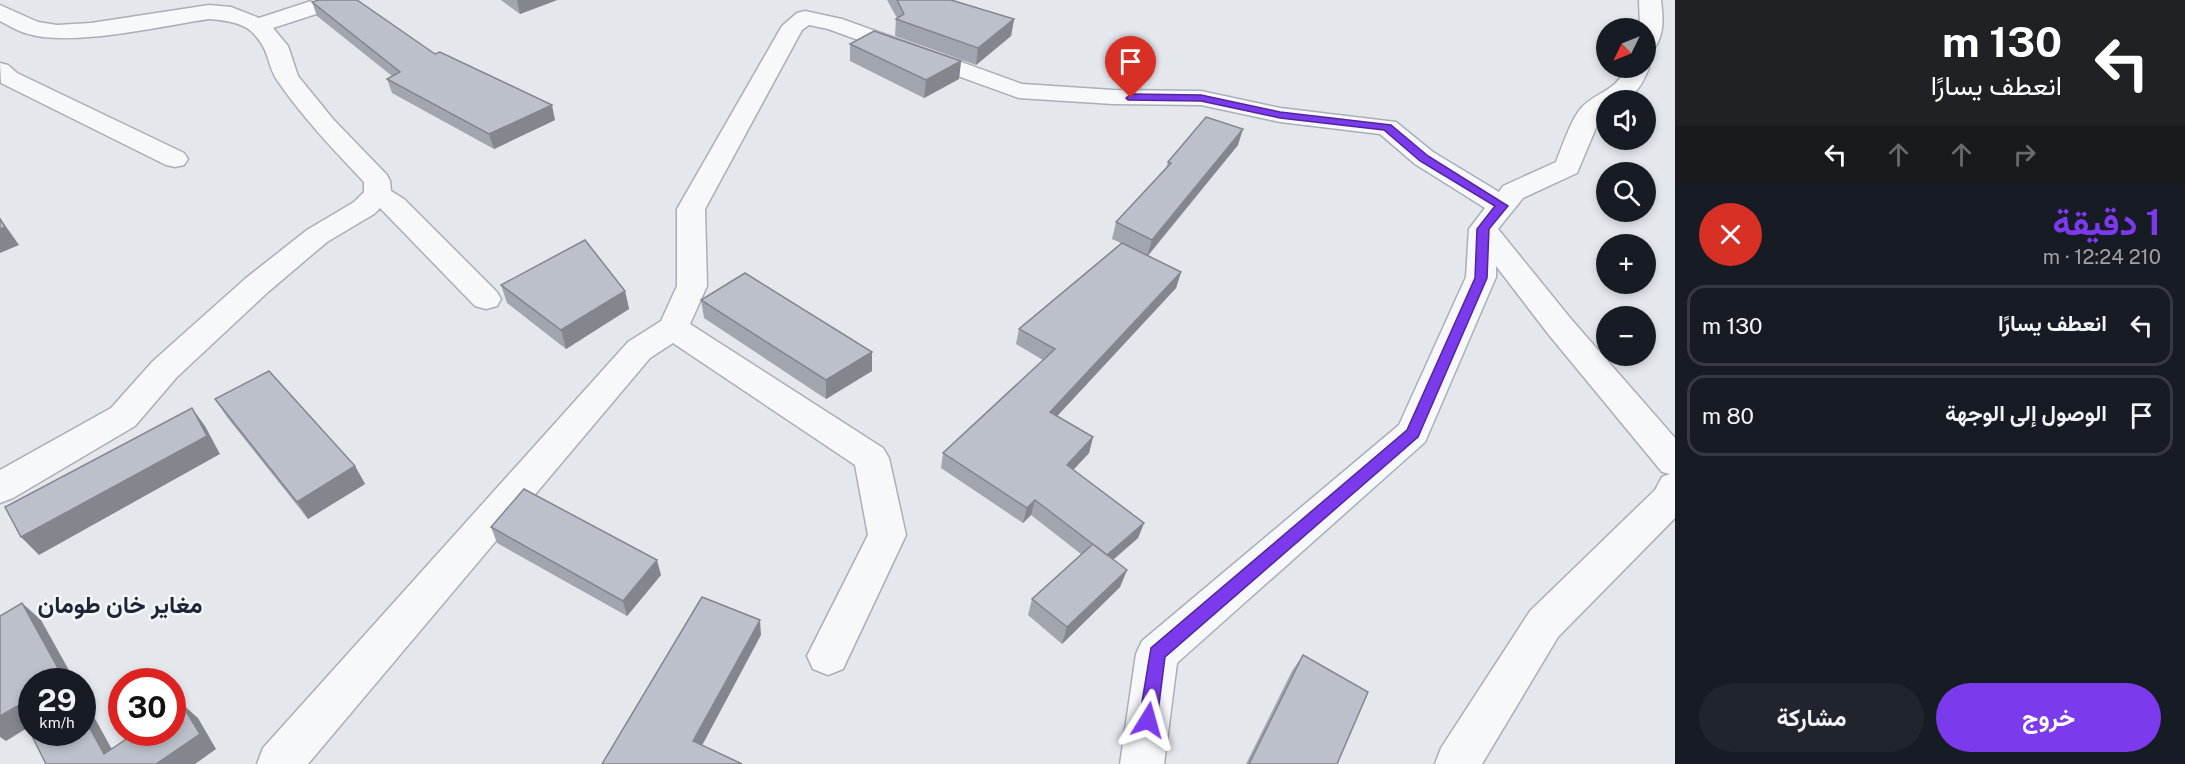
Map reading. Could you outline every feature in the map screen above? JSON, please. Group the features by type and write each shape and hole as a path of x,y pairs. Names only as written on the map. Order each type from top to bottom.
{"street":[{"path":"258,26 336,0"},
{"path":"1650,0 1652,18"},
{"path":"279,764 639,350 674,328 692,286 691,209 793,26 800,9 834,24 1019,91 1113,97 1201,98 1280,115 1387,127 1493,217 1560,327 1675,462"},
{"path":"0,12 32,28 57,32 91,30 209,12 231,14 258,26 277,46 287,77 324,124 377,181 378,194 364,208 318,236 257,285 165,369 123,417 0,488"},
{"path":"0,70 9,78 175,159"},
{"path":"1624,90 1630,86 1633,78"},
{"path":"1142,764 1157,654 1413,434 1481,278 1493,217 1513,192 1568,167 1576,141 1591,112 1596,109"},
{"path":"378,194 394,205 486,299"},
{"path":"674,328 871,458 887,535 828,656"},
{"path":"1457,764 1544,624 1673,502"}],"building":[{"path":"357,0 435,54 440,52 552,105 489,134 387,79 400,72 312,2"},
{"path":"897,0 951,0 1014,19 978,48 896,19 904,14"},
{"path":"874,31 961,61 926,80 850,44"},
{"path":"1206,117 1243,129 1152,240 1116,222 1171,163 1168,162"},
{"path":"0,219 5,227 0,229"},
{"path":"585,240 625,291 561,330 501,285"},
{"path":"1122,243 1181,272 1050,412 1093,437 1067,465 1144,523 1107,555 1035,500 1027,508 943,453 1055,349 1019,329"},
{"path":"745,273 872,352 826,380 701,300"},
{"path":"269,371 355,466 297,502 215,399"},
{"path":"192,408 207,436 21,537 5,507"},
{"path":"524,489 657,560 623,601 491,527"},
{"path":"1093,544 1127,570 1067,627 1032,599"},
{"path":"702,597 760,620 693,741 742,764 602,764"},
{"path":"22,603 58,668 18,668 18,708 17,706 0,716 0,616"},
{"path":"1303,655 1368,692 1337,764 1249,764"},
{"path":"186,711 200,734 186,744"},
{"path":"96,739 104,754 116,746 182,746 156,764 46,764 37,746 96,746"}],"district":[{"name":"مغاير خان طومان","path":"120,604"}],"route":[{"path":"1131,98 1201,98 1280,115 1333,123 1387,127 1424,158 1502,206 1483,229 1481,278 1413,434 1157,654 1148,720"}]}
